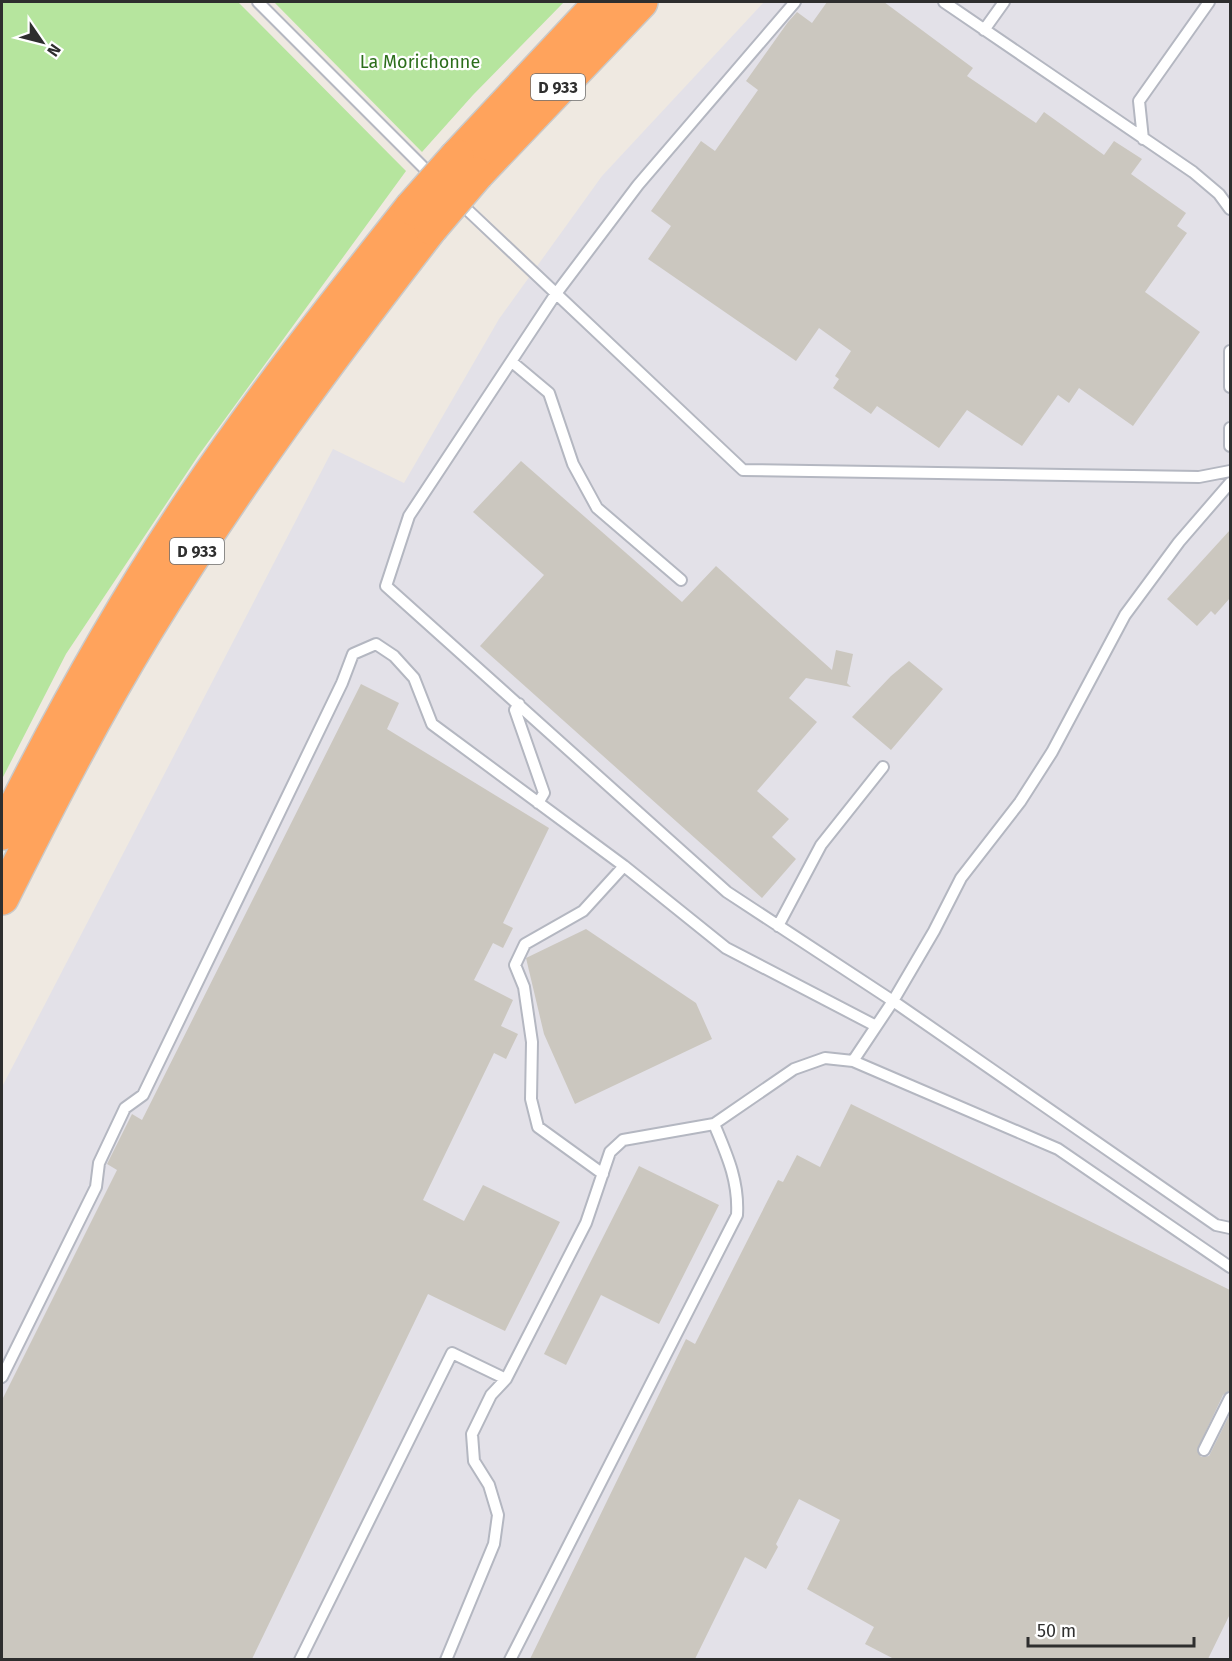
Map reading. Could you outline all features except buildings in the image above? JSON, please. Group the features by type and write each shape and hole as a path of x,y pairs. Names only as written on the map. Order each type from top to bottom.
{"highway":[{"name":"D 933","path":"2,833 74,696 190,504 258,405 467,165 601,2"},
{"name":"D 933","path":"467,165 641,2"},
{"name":"D 933","path":"2,898 95,720 146,632 219,516 360,319 421,218"}],"lane":[{"path":"258,2 408,153 555,295 743,470 1199,477 1230,471"},
{"path":"795,2 638,185 555,295 409,516 386,585 728,892 893,1001 1216,1225 1230,1228"},
{"path":"944,2 1193,172 1219,194 1230,209"},
{"path":"984,30 1004,2"},
{"path":"1143,139 1139,101 1209,2"},
{"path":"1230,351 1230,387"},
{"path":"512,362 549,393 573,464 597,508 681,580"},
{"path":"1230,428 1230,446"},
{"path":"853,1061 893,1001 934,931 961,878 1020,802 1052,752 1125,615 1179,542 1230,483"},
{"path":"2,1377 96,1187 99,1163 125,1108 143,1095 342,683 353,654 376,644 394,656 414,678 432,724 624,866 726,948 876,1026"},
{"path":"519,705 515,711 544,793 538,803"},
{"path":"778,926 822,845 883,767"},
{"path":"603,1174 538,1127 531,1099 532,1042 524,987 515,965 525,944 583,911 624,866"},
{"path":"446,1659 494,1544 498,1515 489,1485 474,1461 472,1434 491,1395 506,1379 586,1223 610,1152 623,1140 638,1135 714,1124 794,1069 825,1058 853,1061 1058,1149 1230,1267"},
{"path":"510,1659 737,1215 738,1195 735,1175 714,1124"},
{"path":"300,1659 452,1353 506,1379"},
{"path":"1204,1450 1230,1398"}],"shaded area":[{"path":"764,2 1230,2 1230,1659 2,1659 2,1087 333,449 404,483 499,319 602,176"}],"green space":[{"path":"2,2 238,2 406,171 198,456 66,654 2,779"},
{"name":"La Morichonne","path":"274,2 564,2 473,95 422,152"}]}
